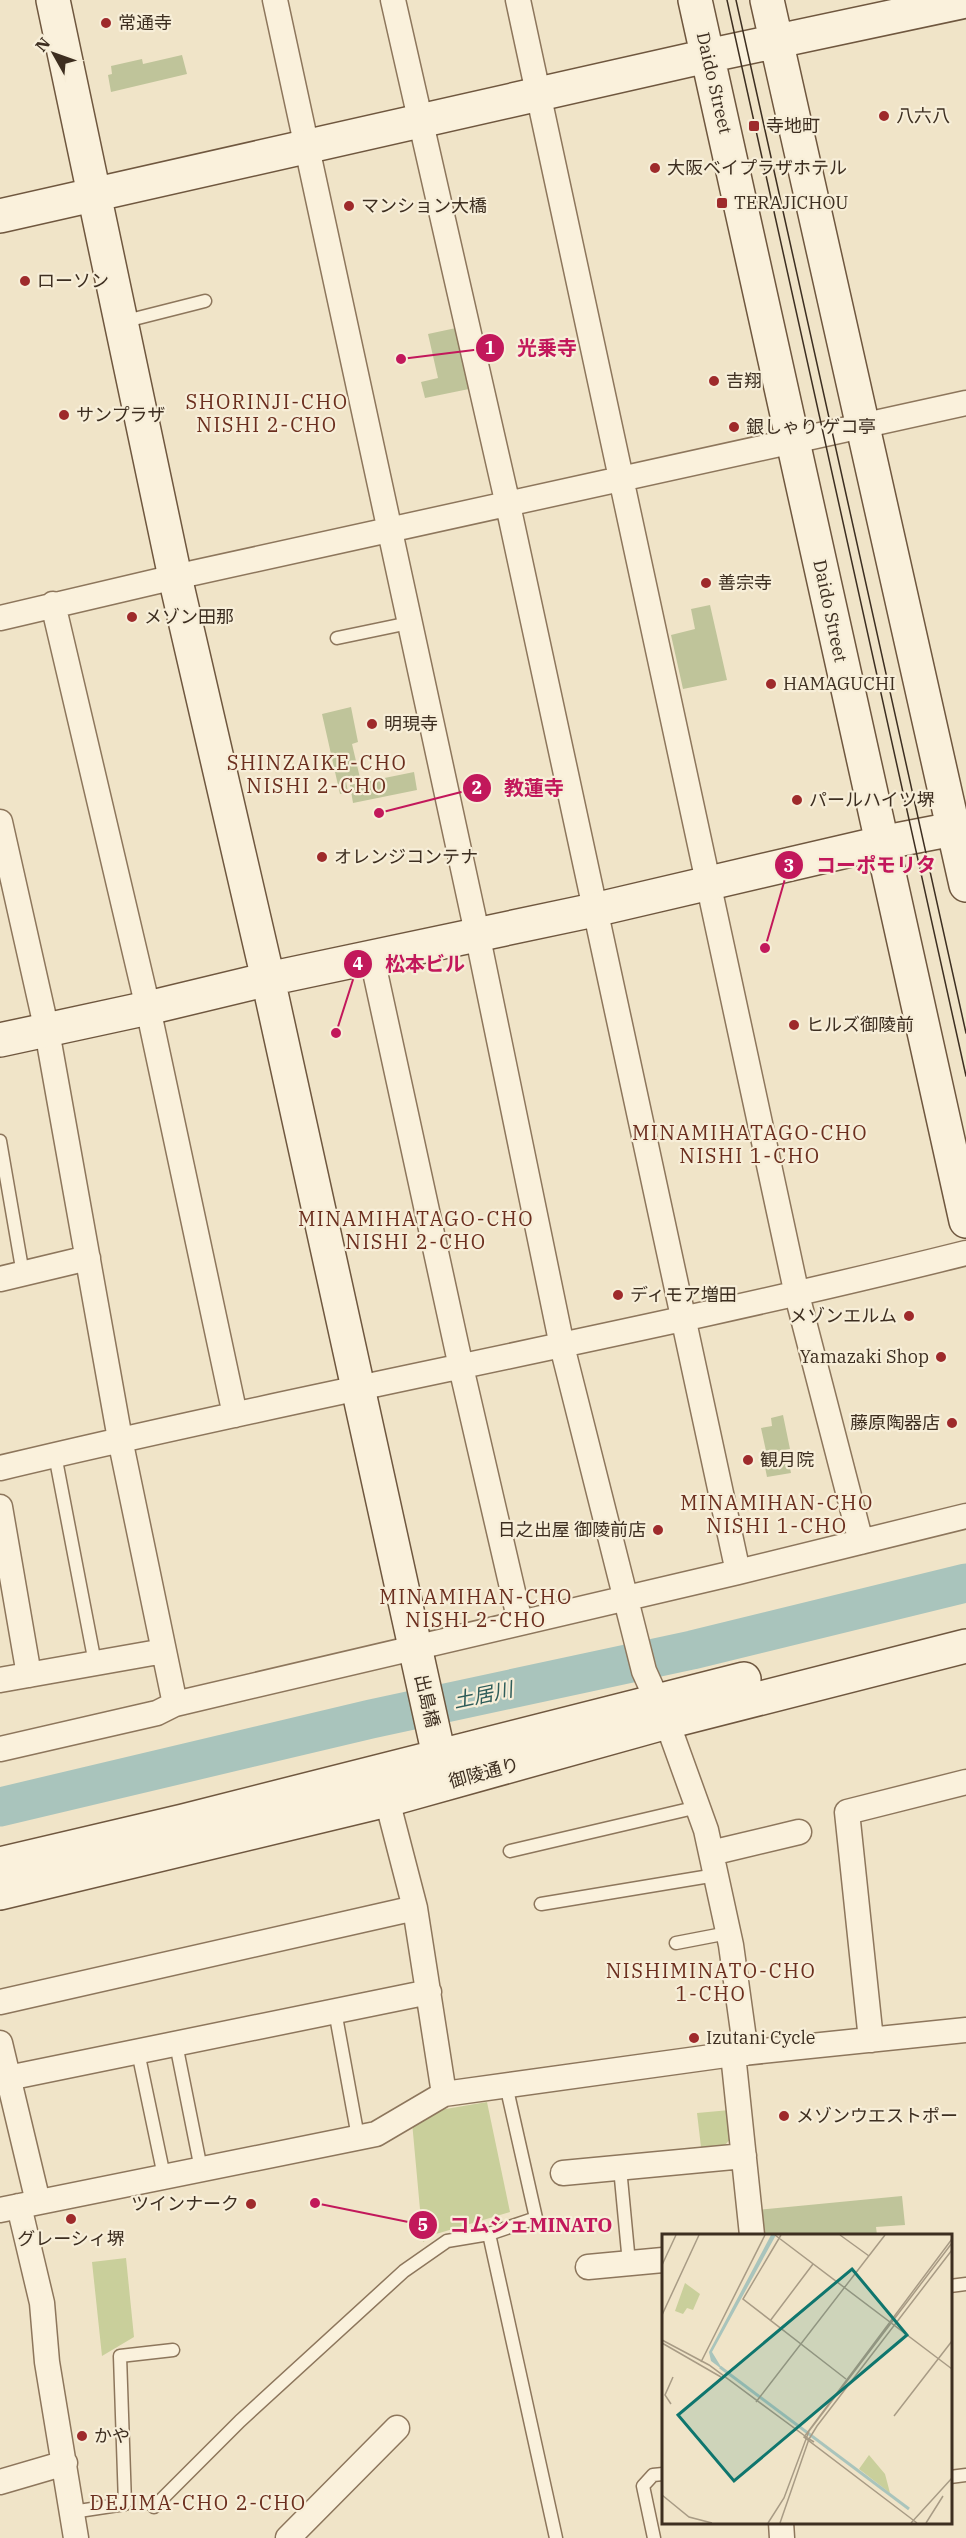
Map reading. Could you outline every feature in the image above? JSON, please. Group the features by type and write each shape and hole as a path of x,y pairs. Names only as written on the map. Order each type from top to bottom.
{"street":[{"name":"出島橋","path":"53,0 176,577 268,979 442,1769"},
{"path":"275,0 388,531 477,933 562,1346 644,1671 662,1711 698,1807 728,1934 740,2053 744,2156 752,2234"},
{"path":"393,0 508,505 738,1572"},
{"path":"518,0 797,1295 861,1542"},
{"name":"Daido Street","path":"695,0 966,1221"},
{"path":"767,0 861,426 959,827 966,885"},
{"path":"0,216 540,96 707,56 966,1"},
{"path":"0,618 54,604 508,505 621,477 966,403"},
{"path":"54,604 148,1008 235,1415"},
{"path":"0,822 3,852 47,1030 120,1439 175,1704"},
{"path":"0,1040 477,933 594,910 959,827"},
{"path":"372,958 461,1367 520,1622"},
{"path":"0,1468 120,1439 797,1295 966,1253"},
{"path":"0,1279 88,1258"},
{"path":"0,1507 29,1675"},
{"path":"0,1749 157,1713 175,1704 966,1516"},
{"name":"御陵通り","path":"0,1864 194,1818 442,1769 662,1711 966,1626"},
{"name":"御陵通り","path":"662,1711 966,1646"},
{"path":"0,1680 164,1651"},
{"name":"御陵通り","path":"0,1893 387,1800 442,1769"},
{"path":"871,2040 847,1812 966,1782"},
{"path":"387,1800 415,1908 444,2094"},
{"path":"713,1864 799,1832"},
{"path":"0,2002 415,1908"},
{"path":"8,2078 429,1992"},
{"path":"19,2206 376,2134 444,2094 740,2053 966,2030"},
{"path":"0,2043 8,2078 19,2206 42,2303 47,2362 76,2538"},
{"path":"563,2173 744,2156"},
{"path":"588,2267 662,2260"},
{"path":"288,2538 397,2428"},
{"path":"0,2482 65,2463"},
{"path":"781,2523 782,2538"}],"lane":[{"path":"121,322 205,301"},
{"path":"337,638 409,623"},
{"path":"0,1141 23,1274"},
{"path":"55,1455 95,1663"},
{"path":"510,1851 698,1807"},
{"path":"541,1904 713,1864"},
{"path":"676,1943 728,1934"},
{"path":"335,2011 358,2137"},
{"path":"176,2044 201,2169"},
{"path":"138,2052 164,2176"},
{"path":"154,2507 240,2421 404,2271 447,2241 489,2234 536,2218 506,2085"},
{"path":"620,2168 629,2263"},
{"path":"489,2234 556,2538"},
{"path":"951,2286 966,2284"},
{"path":"72,2512 125,2504 120,2356 173,2350"},
{"path":"654,2538 643,2486 653,2475 662,2474"},
{"path":"951,2477 966,2475"}],"green space":[{"path":"182,55 187,74 111,92 108,75 112,74 111,66 142,59 143,64"},
{"path":"456,328 469,389 425,398 421,382 438,378 428,334"},
{"path":"710,605 727,680 683,689 671,635 695,629 691,609"},
{"path":"351,707 358,742 352,744 360,778 346,781 348,792 340,794 322,714"},
{"path":"414,772 417,790 353,803 350,785"},
{"path":"783,1415 790,1449 776,1452 778,1465 789,1463 791,1473 767,1477 762,1452 766,1451 761,1428 772,1426 771,1418"},
{"path":"487,2102 510,2212 436,2234 423,2242 412,2122 434,2111"},
{"path":"730,2110 732,2137 725,2145 701,2147 697,2113"},
{"path":"902,2196 905,2225 876,2227 877,2234 761,2234 758,2210"},
{"path":"126,2258 134,2337 102,2356 92,2262"}],"waterway":[{"name":"土居川","path":"0,1807 371,1719 692,1650 966,1583"}],"tram line":[{"path":"727,0 966,1076"},
{"path":"736,0 966,1033"}],"place":[{"name":"常通寺","path":"106,23"},
{"name":"八六八","path":"884,116"},
{"name":"寺地町","path":"754,126"},
{"name":"大阪ベイプラザホテル","path":"655,168"},
{"name":"TERAJICHOU","path":"722,203"},
{"name":"マンション大橋","path":"349,206"},
{"name":"ローソン","path":"25,281"},
{"name":"光乗寺","path":"401,359"},
{"name":"吉翔","path":"714,381"},
{"name":"サンプラザ","path":"64,415"},
{"name":"銀しゃり ゲコ亭","path":"734,427"},
{"name":"善宗寺","path":"706,583"},
{"name":"メゾン田那","path":"132,617"},
{"name":"HAMAGUCHI","path":"771,684"},
{"name":"明現寺","path":"372,724"},
{"name":"パールハイツ堺","path":"797,800"},
{"name":"教蓮寺","path":"379,813"},
{"name":"オレンジコンテナ","path":"322,857"},
{"name":"コーポモリタ","path":"765,948"},
{"name":"ヒルズ御陵前","path":"794,1025"},
{"name":"松本ビル","path":"336,1033"},
{"name":"ディモア増田","path":"618,1295"},
{"name":"メゾンエルム","path":"909,1316"},
{"name":"Yamazaki Shop","path":"941,1357"},
{"name":"藤原陶器店","path":"952,1423"},
{"name":"観月院","path":"748,1460"},
{"name":"日之出屋 御陵前店","path":"658,1530"},
{"name":"Izutani Cycle","path":"694,2038"},
{"name":"メゾンウエストポー","path":"784,2116"},
{"name":"コムシェMINATO","path":"315,2203"},
{"name":"ツインナーク","path":"251,2204"},
{"name":"グレーシィ堺","path":"71,2219"},
{"name":"かや","path":"82,2436"}],"district":[{"name":"SHORINJI-CHO NISHI 2-CHO","path":"267,414"},
{"name":"SHINZAIKE-CHO NISHI 2-CHO","path":"317,774"},
{"name":"MINAMIHATAGO-CHO NISHI 1-CHO","path":"750,1144"},
{"name":"MINAMIHATAGO-CHO NISHI 2-CHO","path":"416,1230"},
{"name":"MINAMIHAN-CHO NISHI 1-CHO","path":"777,1514"},
{"name":"MINAMIHAN-CHO NISHI 2-CHO","path":"476,1608"},
{"name":"NISHIMINATO-CHO 1-CHO","path":"711,1982"},
{"name":"DEJIMA-CHO 2-CHO","path":"198,2503"}]}
